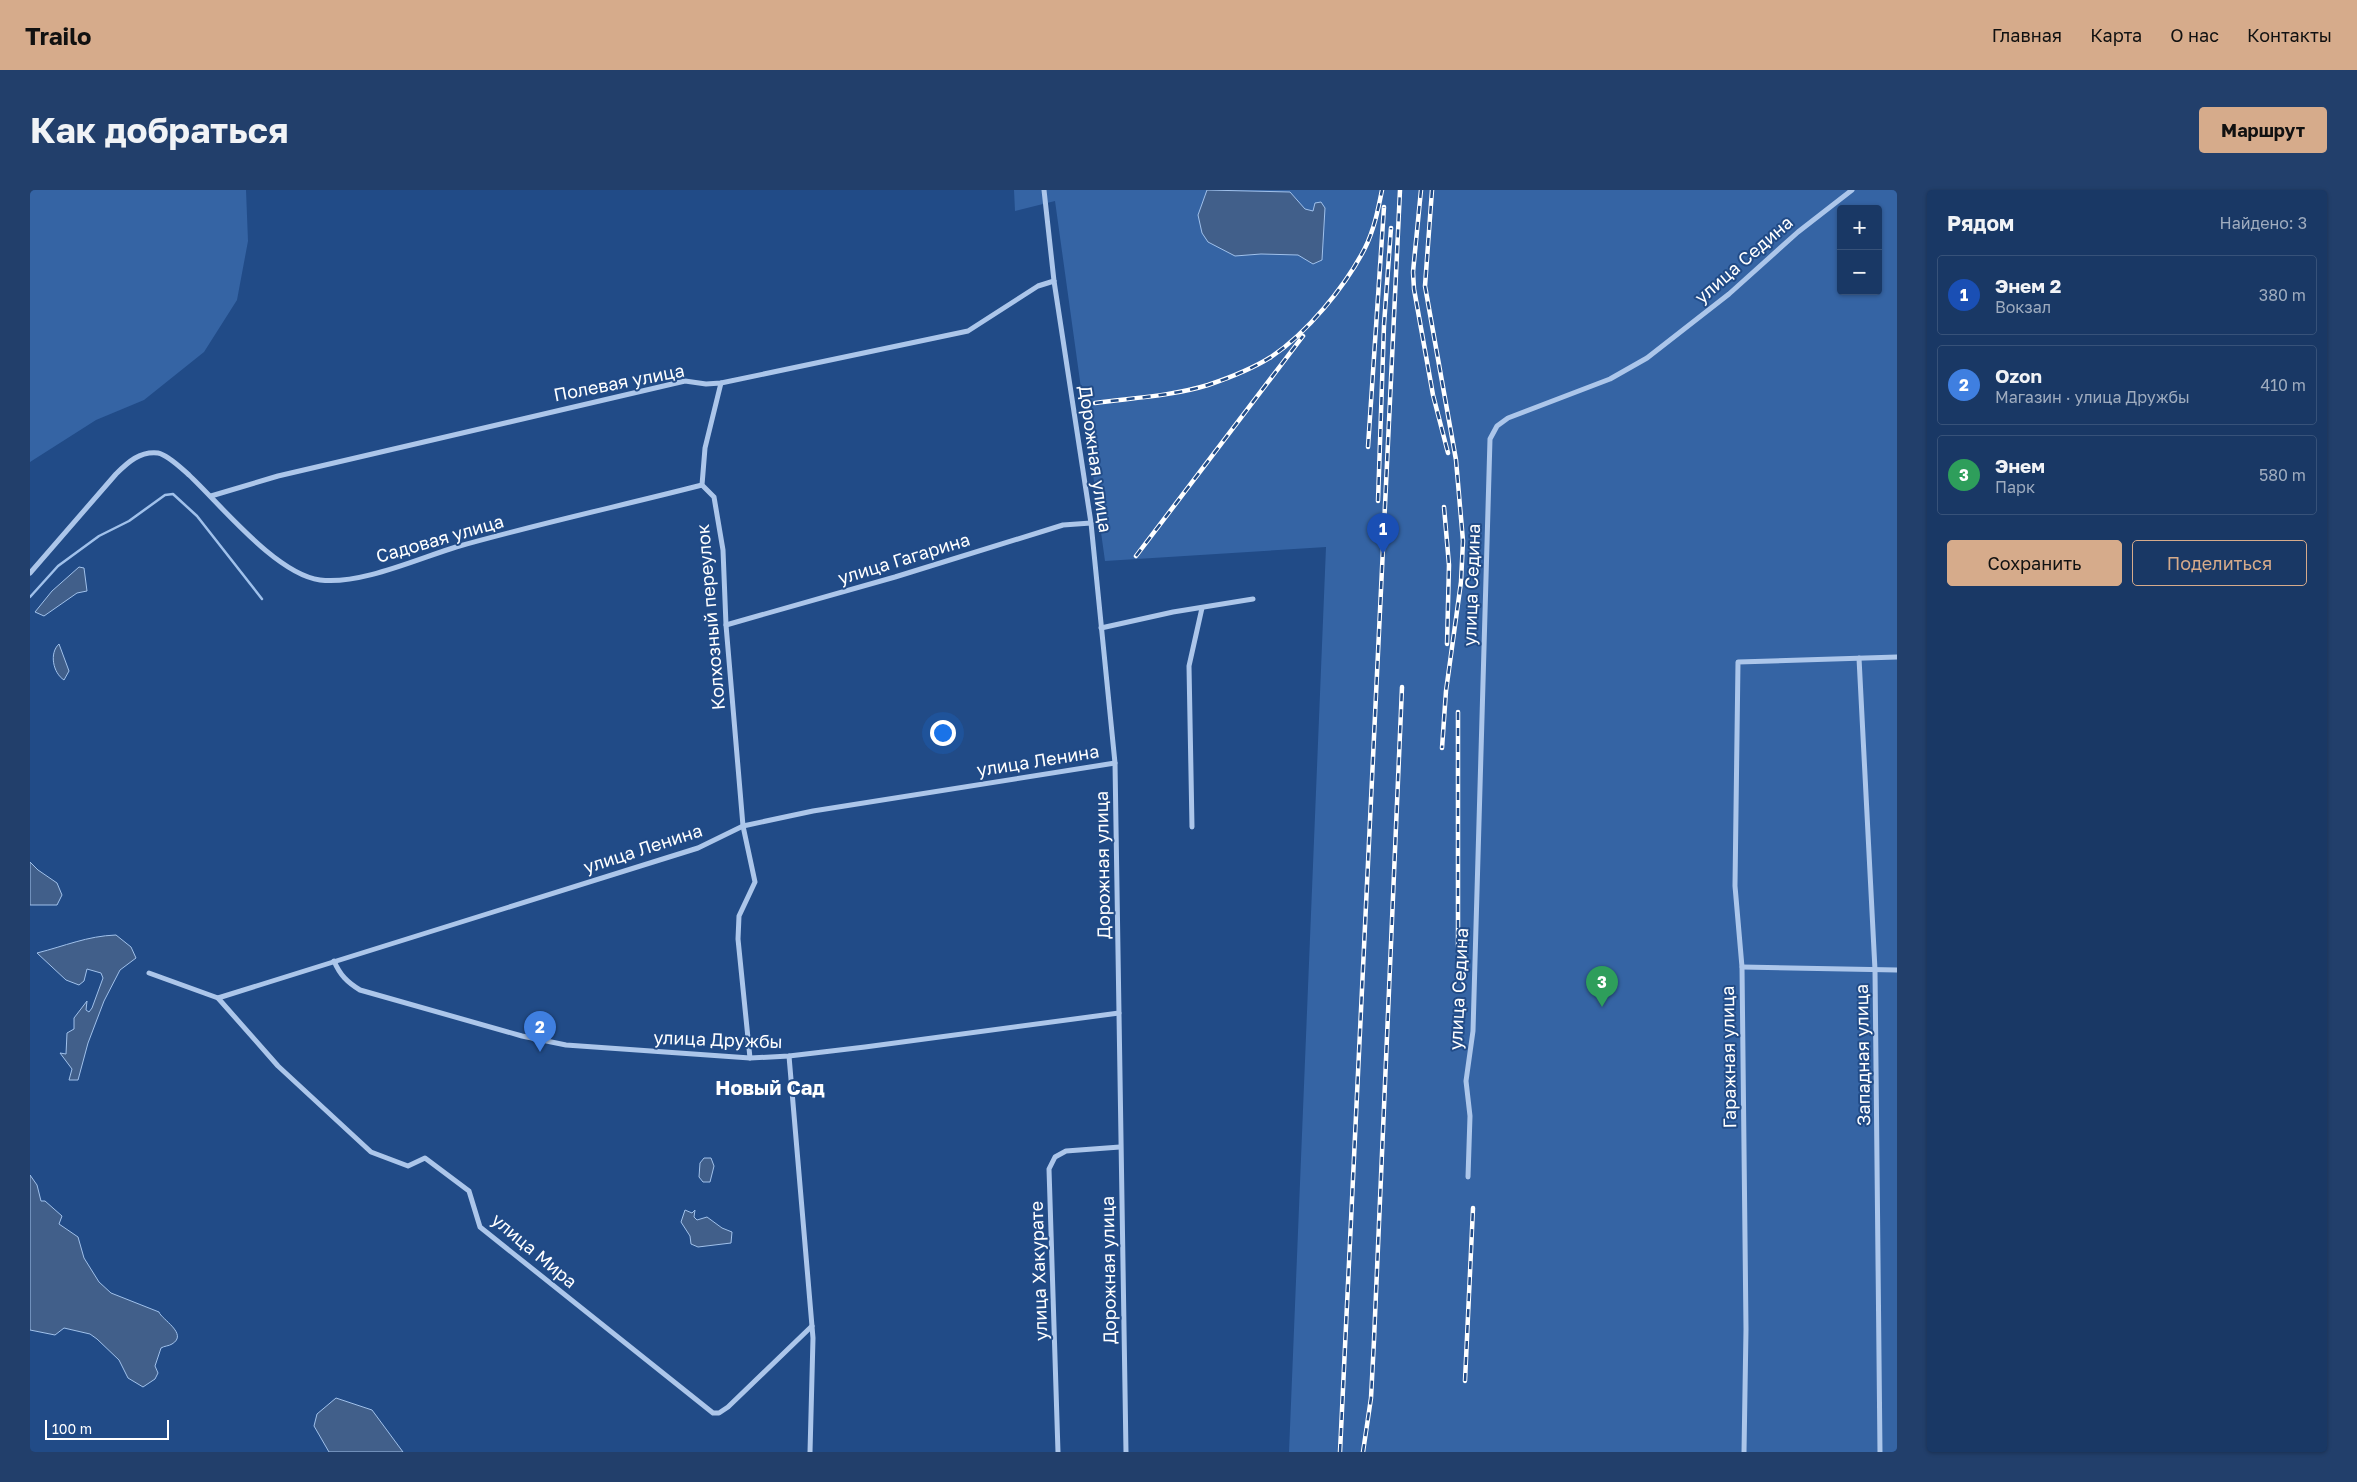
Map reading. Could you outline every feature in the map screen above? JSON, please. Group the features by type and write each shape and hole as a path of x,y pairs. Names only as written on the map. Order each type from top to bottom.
{"street":[{"name":"Дорожная улица","path":"1044,190 1054,281 1091,523 1115,763 1126,1452"},
{"name":"улица Седина","path":"1468,1176 1470,1116 1466,1082 1474,1032 1490,439 1497,426 1508,418 1610,379 1647,358 1729,294 1798,232 1852,190"},
{"name":"Полевая улица","path":"211,496 278,476 685,381 706,384 721,382 968,331 1038,286 1054,281"},
{"path":"702,485 705,448 721,382"},
{"name":"Садовая улица","path":"30,573 116,474 131,459 146,454 160,453 179,466 256,541 293,571 320,580 351,579 457,547 702,485"},
{"name":"Колхозный переулок","path":"702,485 714,497 723,550 726,625 743,826"},
{"name":"улица Гагарина","path":"726,625 895,577 1063,525 1091,523"},
{"path":"1101,628 1174,612 1253,599"},
{"path":"1192,827 1189,674 1202,608"},
{"path":"1859,658 1897,657"},
{"name":"Гаражная улица","path":"1744,1452 1746,1329 1742,967 1735,886 1738,662 1859,658"},
{"name":"Западная улица","path":"1859,658 1875,970 1880,1452"},
{"name":"улица Ленина","path":"218,998 698,848 743,826 814,811 1115,763"},
{"path":"743,826 755,882 739,916 738,940 750,1058"},
{"name":"улица Дружбы","path":"334,961 339,974 348,983 360,990 522,1036 566,1045 750,1058 789,1056 1119,1013"},
{"path":"1742,967 1897,970"},
{"name":"улица Мира","path":"149,973 218,998 278,1066 371,1152 408,1166 425,1158 469,1192 480,1227 713,1413 719,1413 728,1407 812,1326"},
{"path":"789,1056 812,1326 810,1452"},
{"name":"улица Хакурате","path":"1058,1452 1049,1168 1055,1157 1066,1151 1120,1147"}],"shaded area":[{"path":"30,190 246,190 248,241 237,300 204,352 144,400 96,420 30,462"},
{"path":"1014,190 1897,190 1897,1452 1289,1452 1326,547 1105,561 1055,201 1015,211"},
{"path":"1207,190 1290,192 1305,209 1313,211 1315,203 1321,202 1325,208 1322,260 1313,264 1298,255 1261,254 1235,256 1208,242 1202,233 1198,215"},
{"path":"79,567 84,568 87,591 77,593 44,616 35,612 52,591"},
{"path":"59,644 69,671 64,680 57,673 53,658"},
{"path":"30,862 57,883 62,895 57,905 30,905"},
{"path":"116,935 131,947 136,958 120,970 104,1001 88,1043 78,1080 69,1080 72,1069 60,1053 66,1054 67,1033 74,1029 74,1018 87,1001 86,1010 89,1012 92,1008 103,978 101,973 87,969 84,981 79,985 66,980 37,953 86,939"},
{"path":"704,1158 711,1158 714,1166 710,1182 703,1182 699,1177 700,1163"},
{"path":"30,1175 37,1185 41,1201 45,1201 62,1216 59,1224 78,1237 84,1258 99,1282 111,1293 159,1312 176,1331 176,1340 171,1345 161,1348 155,1366 158,1373 155,1379 143,1387 128,1378 119,1360 90,1334 64,1328 55,1335 30,1330"},
{"path":"685,1210 692,1213 695,1210 694,1217 697,1220 707,1217 722,1228 732,1232 731,1243 698,1247 691,1244 690,1236 681,1222"},
{"path":"336,1398 372,1410 403,1452 329,1452 314,1426 317,1414"}],"waterway":[{"path":"30,597 58,566 99,536 129,521 165,495 173,494 197,516 262,599"}],"railway":[{"path":"1095,403 1166,394 1208,385 1256,365 1285,347 1324,308 1357,263 1371,234 1382,190"},
{"path":"1340,1452 1400,190"},
{"path":"1421,190 1413,272 1414,289 1433,395 1448,453"},
{"path":"1432,190 1425,286 1456,460 1463,541 1461,582 1446,691 1442,748"},
{"path":"1368,447 1384,207"},
{"path":"1378,501 1384,325 1391,228"},
{"path":"1136,556 1303,336"},
{"path":"1444,507 1449,565 1447,644"},
{"path":"1363,1452 1371,1398 1374,1340 1402,687"},
{"path":"1458,712 1458,947"},
{"path":"1465,1381 1473,1208"}],"place":[{"name":"Энем 2","path":"1383,554"},
{"name":"Энем","path":"1602,1007"},
{"name":"Ozon","path":"540,1052"}],"district":[{"name":"Новый Сад","path":"770,1088"}]}
